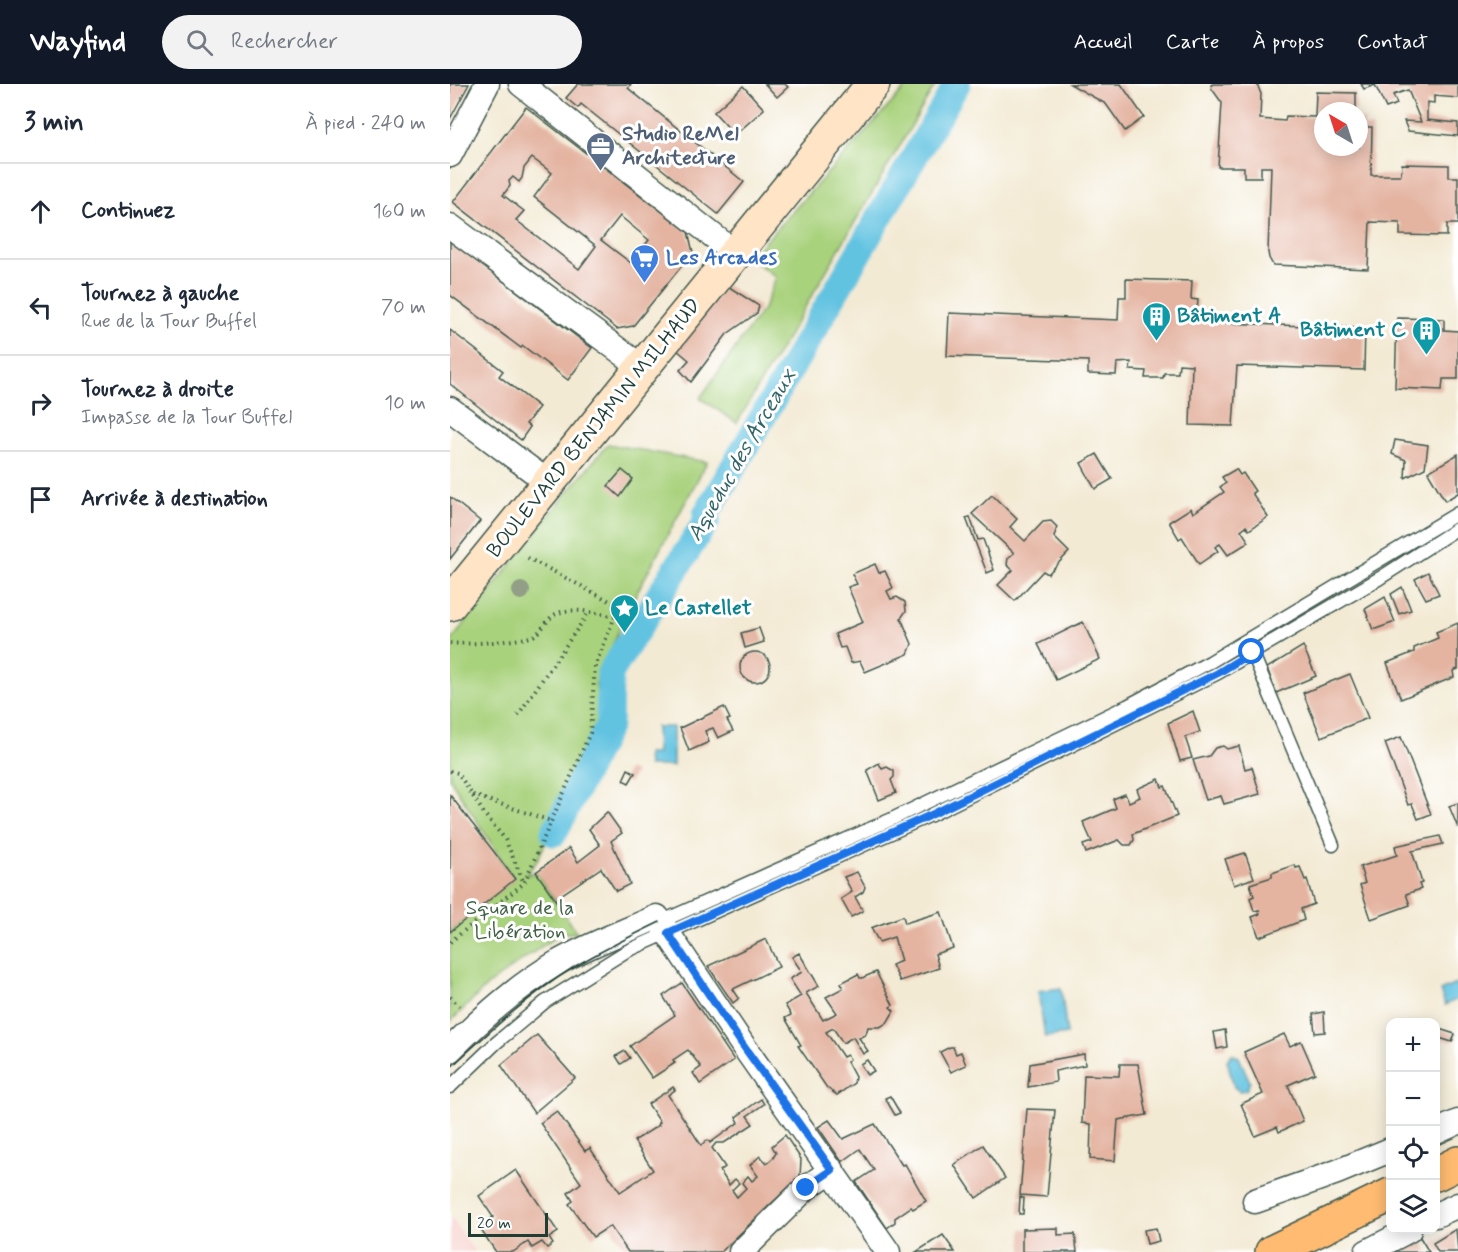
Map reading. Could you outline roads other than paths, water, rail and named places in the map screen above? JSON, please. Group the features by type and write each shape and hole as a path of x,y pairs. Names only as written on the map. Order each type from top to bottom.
{"main road":[{"path":"1440,1172 1458,1163"},
{"path":"1272,1252 1386,1197"}],"street":[{"path":"450,155 487,84"},
{"path":"521,84 735,254"},
{"name":"BOULEVARD BENJAMIN MILHAUD","path":"450,604 873,84"},
{"path":"450,226 643,368"},
{"path":"450,409 549,483"},
{"path":"450,1050 476,1024 557,963 661,924 888,1252"},
{"path":"1440,1130 1458,1122"},
{"path":"1255,1201 1386,1152"},
{"path":"741,1252 806,1188 832,1170"},
{"path":"1440,1213 1458,1205"},
{"path":"1367,1252 1401,1234"}],"lane":[{"path":"450,1088 496,1043 544,1002 625,952 661,924 913,809 1127,706 1210,662 1458,513"},
{"path":"661,924 929,816 1218,673 1380,578 1458,528"},
{"path":"1247,640 1333,845"}],"water":[{"path":"656,727 673,727 673,766 648,766 647,754 657,754"},
{"path":"1458,983 1458,999 1445,1005 1440,991"},
{"path":"1061,988 1067,1034 1045,1037 1038,991"},
{"path":"1232,1054 1239,1057 1250,1082 1246,1090 1239,1091 1234,1087 1227,1060"}],"waterway":[{"name":"Aqueduc des Arceaux","path":"554,833 609,725 610,673 707,520 706,514 957,84"}],"tram line":[{"path":"450,1068 510,1014 557,978 595,955 660,922"}],"place":[{"name":"Studio ReMel Architecture","path":"601,172"},
{"name":"Les Arcades","path":"645,284"},
{"name":"Bâtiment A","path":"1156,342"},
{"name":"Bâtiment C","path":"1427,356"},
{"name":"Le Castellet","path":"624,634"}],"park label":[{"name":"Square de la Libération","path":"520,920"}]}
